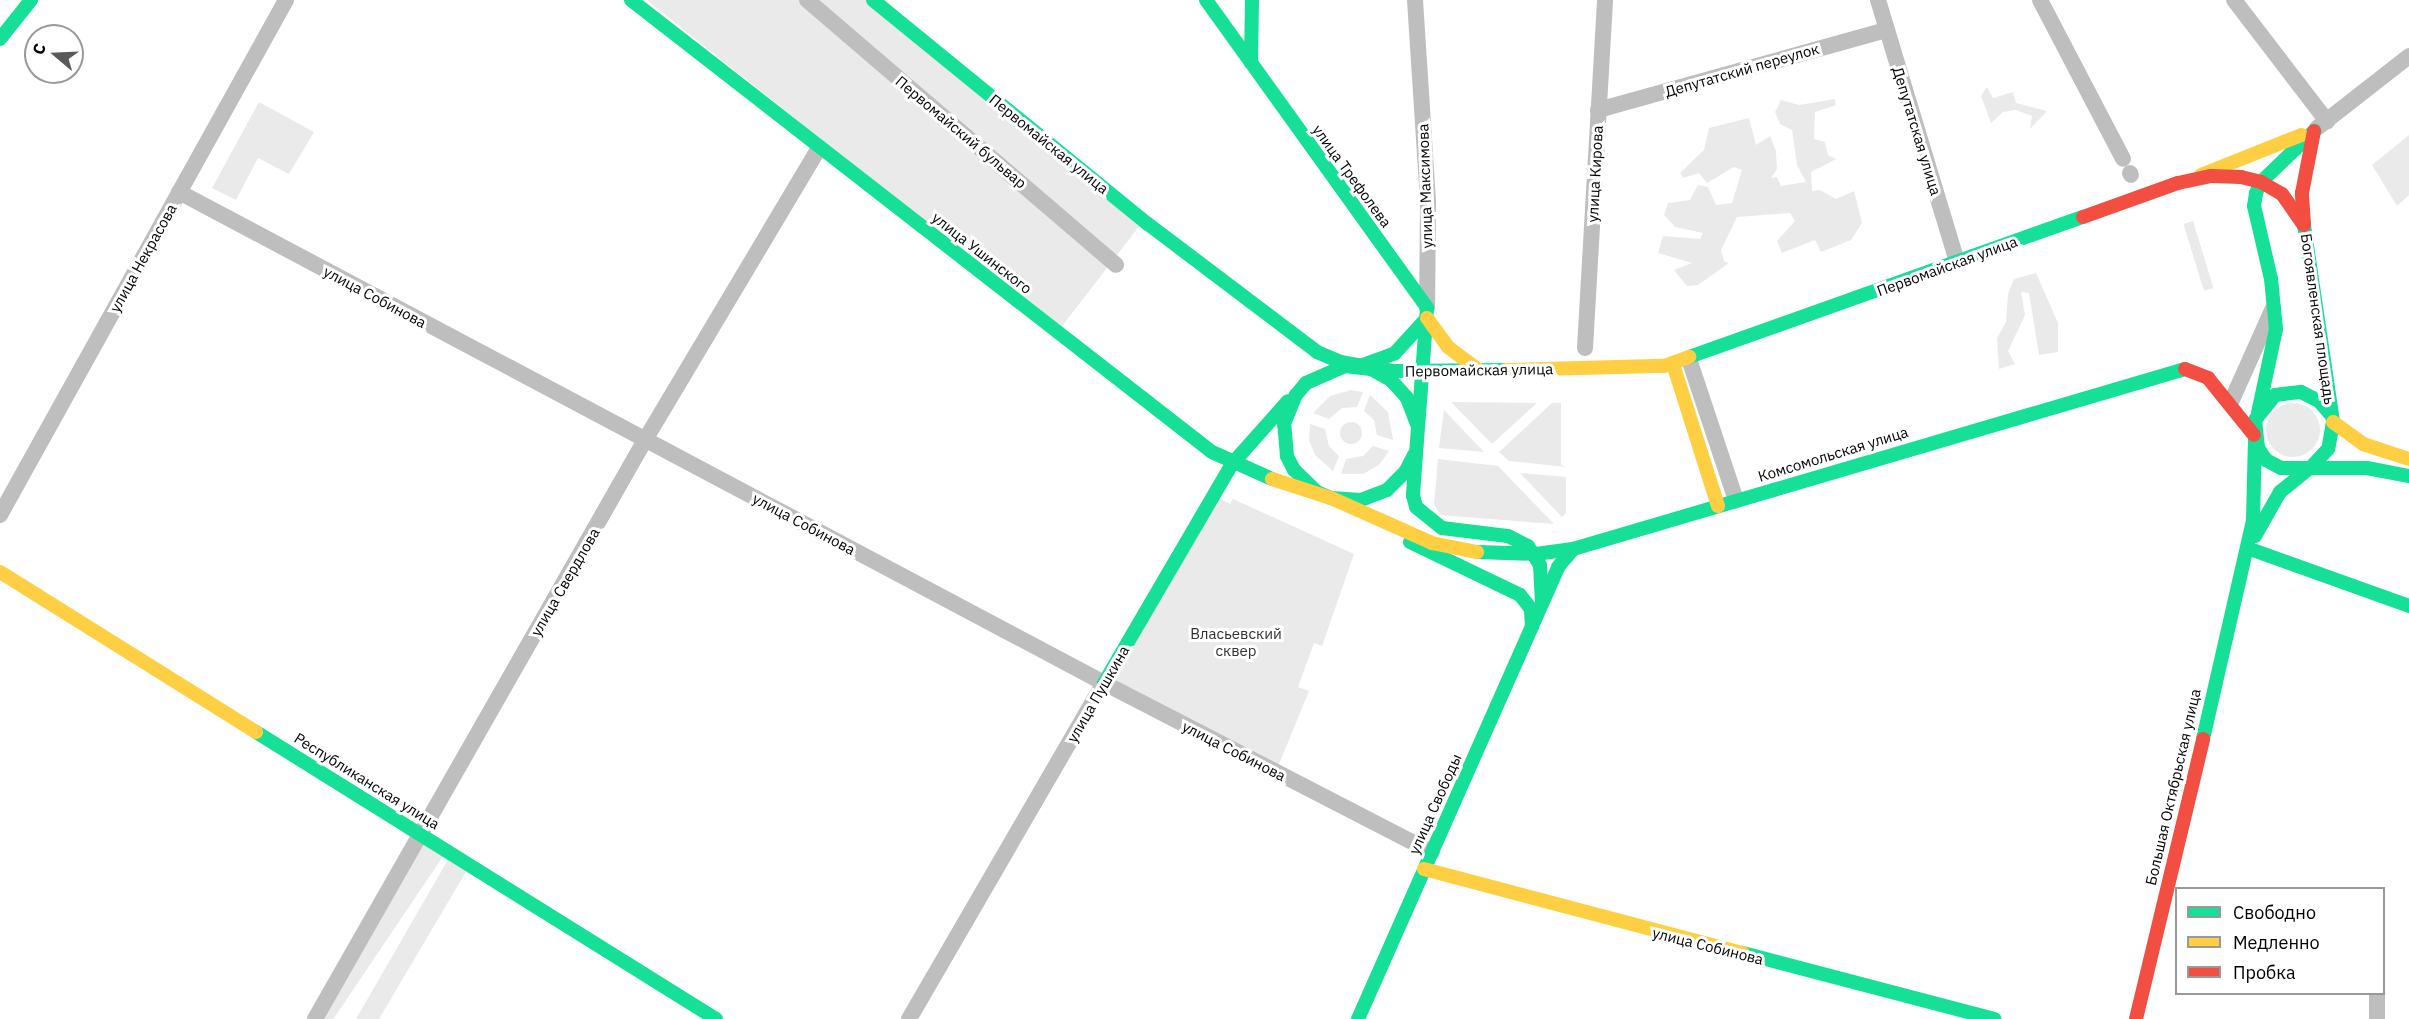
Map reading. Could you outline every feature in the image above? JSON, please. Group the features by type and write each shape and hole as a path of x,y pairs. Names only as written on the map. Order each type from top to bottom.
{"main road":[{"path":"0,39 31,0"},
{"name":"улица Ушинского","path":"631,0 1143,400 1233,464 1332,498"},
{"name":"Первомайская улица","path":"873,0 1286,331 1317,352 1359,367 1425,372 1681,361 2178,183 2320,126"},
{"name":"улица Трефолева","path":"1209,5 1223,16 1235,16 1246,9 1251,0"},
{"name":"улица Трефолева","path":"1251,0 1251,63"},
{"name":"улица Трефолева","path":"1209,5 1427,313 1448,347 1478,370"},
{"path":"2320,126 2261,182 2254,206 2275,304 2272,357 2254,438 2272,464 2290,470 2367,468 2409,476"},
{"name":"Богоявленская площадь","path":"2310,468 2328,450 2332,419 2304,224 2302,193 2320,126"},
{"name":"Первомайская улица","path":"2178,183 2224,176 2261,182"},
{"name":"Богоявленская площадь","path":"2261,182 2290,201 2304,224"},
{"path":"1359,367 1382,374 1400,388 1413,408 1418,438 1406,471 1387,490 1361,500 1332,498 1304,482 1287,456 1286,417 1306,383 1331,369 1359,367 1395,353 1427,313"},
{"name":"улица Максимова","path":"1427,313 1425,372 1413,495 1422,516 1442,528 1508,536 1536,554"},
{"path":"1681,361 1718,506"},
{"name":"Комсомольская улица","path":"1332,498 1394,528 1432,543 1472,551 1536,554 1573,549 2170,370 2187,368 2203,374 2231,402 2254,438"},
{"name":"улица Пушкина","path":"1104,683 1233,464 1306,383"},
{"name":"Богоявленская площадь","path":"2258,414 2275,395 2292,391 2311,395 2332,419"},
{"path":"2332,419 2363,444 2409,459"},
{"name":"Большая Октябрьская улица","path":"2136,1019 2170,899 2245,563 2253,520 2254,438"},
{"name":"Большая Октябрьская улица","path":"2245,563 2280,492 2310,468"},
{"path":"2280,492 2270,516 2274,546 2285,556 2304,568 2409,606"},
{"path":"2253,520 2253,543 2261,548 2274,546"},
{"name":"Комсомольская улица","path":"1394,528 1427,552 1520,595 1531,609 1532,627"},
{"name":"улица Свободы","path":"1358,1019 1558,567 1573,549"},
{"name":"улица Свободы","path":"1536,554 1543,576 1542,602"},
{"name":"Республиканская улица","path":"0,572 716,1019"},
{"name":"улица Собинова","path":"1424,869 1994,1019"}],"street":[{"name":"улица Некрасова","path":"0,515 286,0"},
{"name":"Первомайский бульвар","path":"807,0 1116,265"},
{"name":"улица Максимова","path":"1414,0 1428,203 1427,313"},
{"name":"улица Кирова","path":"1585,348 1605,0"},
{"name":"Депутатская улица","path":"1878,0 1957,262"},
{"path":"2040,0 2128,169"},
{"path":"2234,0 2306,94 2320,126"},
{"name":"Депутатский переулок","path":"1598,110 1887,30"},
{"name":"Первомайская улица","path":"2320,126 2409,56"},
{"name":"улица Свердлова","path":"315,1019 645,440 819,148"},
{"name":"улица Собинова","path":"179,192 1104,683 1432,852"},
{"path":"2231,402 2275,304"},
{"path":"1681,361 1736,500"},
{"name":"улица Пушкина","path":"909,1019 1104,683"},
{"path":"2377,995 2377,1019"}],"green space":[{"path":"647,0 869,0 1141,224 1059,330"},
{"path":"1987,87 1993,98 2013,92 2016,103 2047,111 2030,129 2032,116 2016,110 2003,112 1991,123 1981,96"},
{"path":"1835,99 1836,105 1815,112 1814,139 1825,142 1828,155 1836,159 1811,172 1812,191 1820,190 1836,199 1854,191 1862,223 1851,240 1821,252 1815,240 1782,253 1777,241 1795,221 1790,213 1737,217 1721,250 1724,261 1729,263 1698,285 1687,286 1674,270 1692,263 1658,253 1663,236 1700,239 1703,233 1675,227 1664,215 1668,203 1690,200 1698,185 1708,187 1716,205 1732,203 1742,170 1734,167 1707,183 1699,173 1683,178 1680,173 1704,150 1709,128 1749,118 1756,145 1770,136 1776,151 1777,169 1771,178 1777,177 1781,186 1806,182 1797,165 1792,130 1780,124 1775,112 1781,100 1799,105"},
{"path":"259,102 314,132 289,174 258,158 236,200 212,188"},
{"path":"2409,135 2409,195 2397,206 2372,165"},
{"path":"2193,221 2213,288 2204,291 2183,224"},
{"path":"2036,273 2058,323 2058,352 2039,355 2029,293 2021,292 2025,315 2008,351 2015,364 1999,369 1997,338 2006,322 2008,294 2014,279"},
{"path":"1351,390 1363,392 1357,407 1342,408 1329,419 1313,413 1330,396"},
{"path":"1370,395 1388,412 1393,440 1377,435 1374,420 1364,411"},
{"path":"1451,402 1537,403 1492,444"},
{"path":"1552,403 1561,403 1561,465 1566,467 1509,461 1499,452"},
{"path":"2288,403 2298,403 2308,407 2316,415 2320,430 2316,445 2308,453 2298,457 2288,457 2278,453 2270,445 2266,435 2266,425 2270,415 2278,407"},
{"path":"1444,410 1484,452 1439,448"},
{"path":"1351,422 1359,425 1362,433 1359,441 1351,444 1343,441 1340,433 1343,425"},
{"path":"1310,424 1325,429 1329,446 1339,456 1333,471 1315,455 1309,440"},
{"path":"1373,446 1389,451 1379,465 1363,474 1341,474 1346,459 1363,456"},
{"path":"1438,459 1498,466 1554,524 1440,515 1434,504"},
{"path":"1520,473 1566,477 1566,513 1562,517"},
{"name":"Власьевский сквер","path":"1215,496 1230,504 1233,499 1354,554 1322,646 1314,643 1298,687 1309,691 1277,769 1108,680"},
{"path":"425,842 444,855 333,1019 321,1019 310,1012"},
{"path":"449,858 467,870 379,1019 356,1019"}],"traffic: fast":[{"path":"0,39 31,0"},
{"path":"631,0 1212,452 1272,479"},
{"path":"873,0 1148,224 1317,352 1340,362 1392,371 1506,370"},
{"path":"1206,0 1427,308 1413,495 1416,507 1442,528 1508,536 1528,546 1540,565 1542,601"},
{"path":"1251,63 1252,0"},
{"path":"2258,413 2276,329 2271,279 2254,206 2256,193 2261,182 2314,131"},
{"path":"1689,357 2083,217"},
{"path":"2304,225 2333,422 2328,449 2310,468 2281,468 2266,460 2258,448 2255,420 2275,395 2301,392 2319,401 2331,415"},
{"path":"1360,366 1395,353 1427,318"},
{"path":"1414,455 1406,471 1387,490 1361,500 1331,498 1317,492 1294,470 1287,456 1284,424 1296,395 1306,383 1345,366 1371,369 1391,380 1407,398 1417,424"},
{"path":"1477,552 1536,554 1573,549 2185,369"},
{"path":"1104,683 1232,464 1288,401"},
{"path":"2203,739 2253,520 2255,440"},
{"path":"2255,536 2280,492 2310,468"},
{"path":"2310,468 2367,468 2409,476"},
{"path":"1410,542 1520,595 1531,609 1532,627"},
{"path":"1358,1019 1558,567 1573,549"},
{"path":"2250,549 2409,606"},
{"path":"256,732 716,1019"},
{"path":"1743,953 1994,1019"}],"traffic: slow":[{"path":"2201,175 2301,135"},
{"path":"1427,318 1448,347 1478,370"},
{"path":"1506,370 1664,366 1689,357"},
{"path":"1673,364 1718,506"},
{"path":"2333,422 2363,444 2409,459"},
{"path":"1272,479 1331,498 1432,543 1477,552"},
{"path":"0,572 256,732"},
{"path":"1424,869 1743,953"}],"traffic: jam":[{"path":"2304,224 2302,193 2314,131"},
{"path":"2083,217 2178,183 2211,176 2241,177 2261,182 2282,194 2304,225"},
{"path":"2185,369 2208,378 2254,435"},
{"path":"2136,1019 2203,739"}]}
